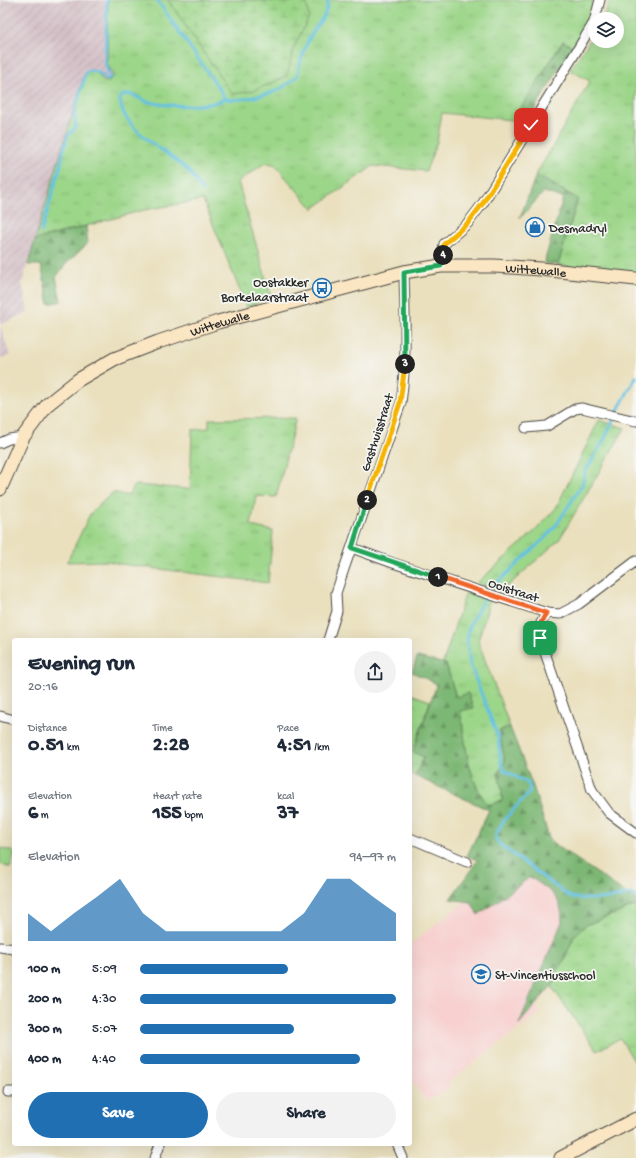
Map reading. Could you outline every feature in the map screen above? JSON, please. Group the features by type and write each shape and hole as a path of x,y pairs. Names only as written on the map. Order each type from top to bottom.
{"street":[{"path":"441,266 444,244 468,223 483,203 594,22 600,0"},
{"name":"Wittewalle","path":"0,489 23,437 48,404 78,380 114,359 158,342 218,322 404,272 441,266 534,268 636,279"},
{"name":"Gasthuisstraat","path":"329,638 337,611 336,593 400,403 404,383 405,356 404,272"},
{"path":"526,428 547,426 575,409 582,408 636,421"},
{"path":"0,443 9,439 23,437"},
{"name":"Ooistraat","path":"352,548 546,613 541,623 540,638 592,790 609,813 636,833"},
{"path":"546,613 560,614 579,604 636,561"},
{"path":"0,716 12,719"},
{"path":"412,839 467,862"},
{"path":"0,947 12,949"},
{"path":"561,1158 636,1119"},
{"path":"155,1158 159,1146"},
{"path":"398,1146 403,1158"}],"shaded area":[{"path":"1,0 108,0 107,63 113,75 110,82 103,81 96,71 85,72 22,283 28,312 0,325"},
{"path":"0,325 10,356 0,358"},
{"name":"St-Vincentiusschool","path":"517,862 569,900 555,965 544,997 535,1006 540,1013 447,1083 450,1087 426,1101 412,1081 412,942"}],"green space":[{"path":"108,0 593,0 591,12 588,12 588,24 573,47 563,41 519,112 529,118 521,121 442,113 437,142 426,171 373,166 313,209 274,164 265,163 238,182 271,296 247,308 203,200 144,210 35,240 85,72 96,71 103,81 109,82 113,75 107,63"},
{"path":"168,0 306,1 309,17 294,47 287,76 253,91 232,94"},
{"path":"610,0 636,0 636,275 558,265 578,199 536,175 590,81 570,70 588,43 588,48 624,48 624,12 606,12"},
{"path":"563,41 573,47 529,118 519,111"},
{"path":"536,175 578,199 558,265 544,263 563,198 544,192 520,218"},
{"path":"86,226 88,243 65,265 56,277 61,301 49,304 41,265 28,265 35,240"},
{"path":"296,418 276,497 256,496 251,526 273,531 268,583 120,564 108,561 67,562 90,514 113,492 128,496 135,485 190,489 192,430 209,428 209,419"},
{"path":"599,420 625,428 559,540 501,592 477,583 536,530 556,508"},
{"path":"466,592 485,597 490,600 478,641 510,727 499,731 505,762 498,773 502,790 502,801 488,805 481,795 471,772 460,711 473,708 456,697 446,664 443,663"},
{"path":"417,657 446,664 456,697 468,693 473,708 460,711 468,760 476,784 488,805 502,801 502,790 498,773 505,762 499,731 510,727 534,789 550,841 636,900 636,908 634,906 586,925 574,936 563,963 554,973 555,982 519,1024 562,922 560,906 554,895 549,890 530,877 478,915 471,902 450,899 478,860 467,856 489,810 415,776 424,757 413,752 437,684 412,672"},
{"path":"412,695 430,701 413,752 424,757 415,776 412,774"},
{"path":"2,848 12,851 12,862 10,868 0,864"},
{"path":"635,906 636,1064 620,1038 597,1051 552,987 555,982 554,973 563,963 574,936 586,925"}],"waterway":[{"path":"41,232 61,164 64,148 68,136 76,126 74,113 86,73 89,71 95,71 100,73 108,80 110,77 105,62 107,0"},
{"path":"157,0 224,98 221,101 213,103 175,105 157,104 128,94 120,97 122,108 134,128 186,169 202,191"},
{"path":"224,98 235,100 271,93 297,77 305,48 324,16 328,0"},
{"path":"636,377 605,438 585,472 582,485 557,524 546,537 500,580 485,597 472,621 468,631 467,642 470,664 498,737 501,762 504,770 529,784 530,792 509,814 499,828 496,838 499,844 570,897 601,899 631,894 636,897"}],"place":[{"name":"Desmadryl","path":"535,227"},
{"name":"Oostakker Borkelaarstraat","path":"322,288"},
{"name":"St-Vincentiusschool","path":"481,974"}],"route":[{"path":"531,125 483,203 468,223 444,244 441,266 404,272 404,383 400,403 386,448 352,548 546,613 541,623 540,638"}]}
